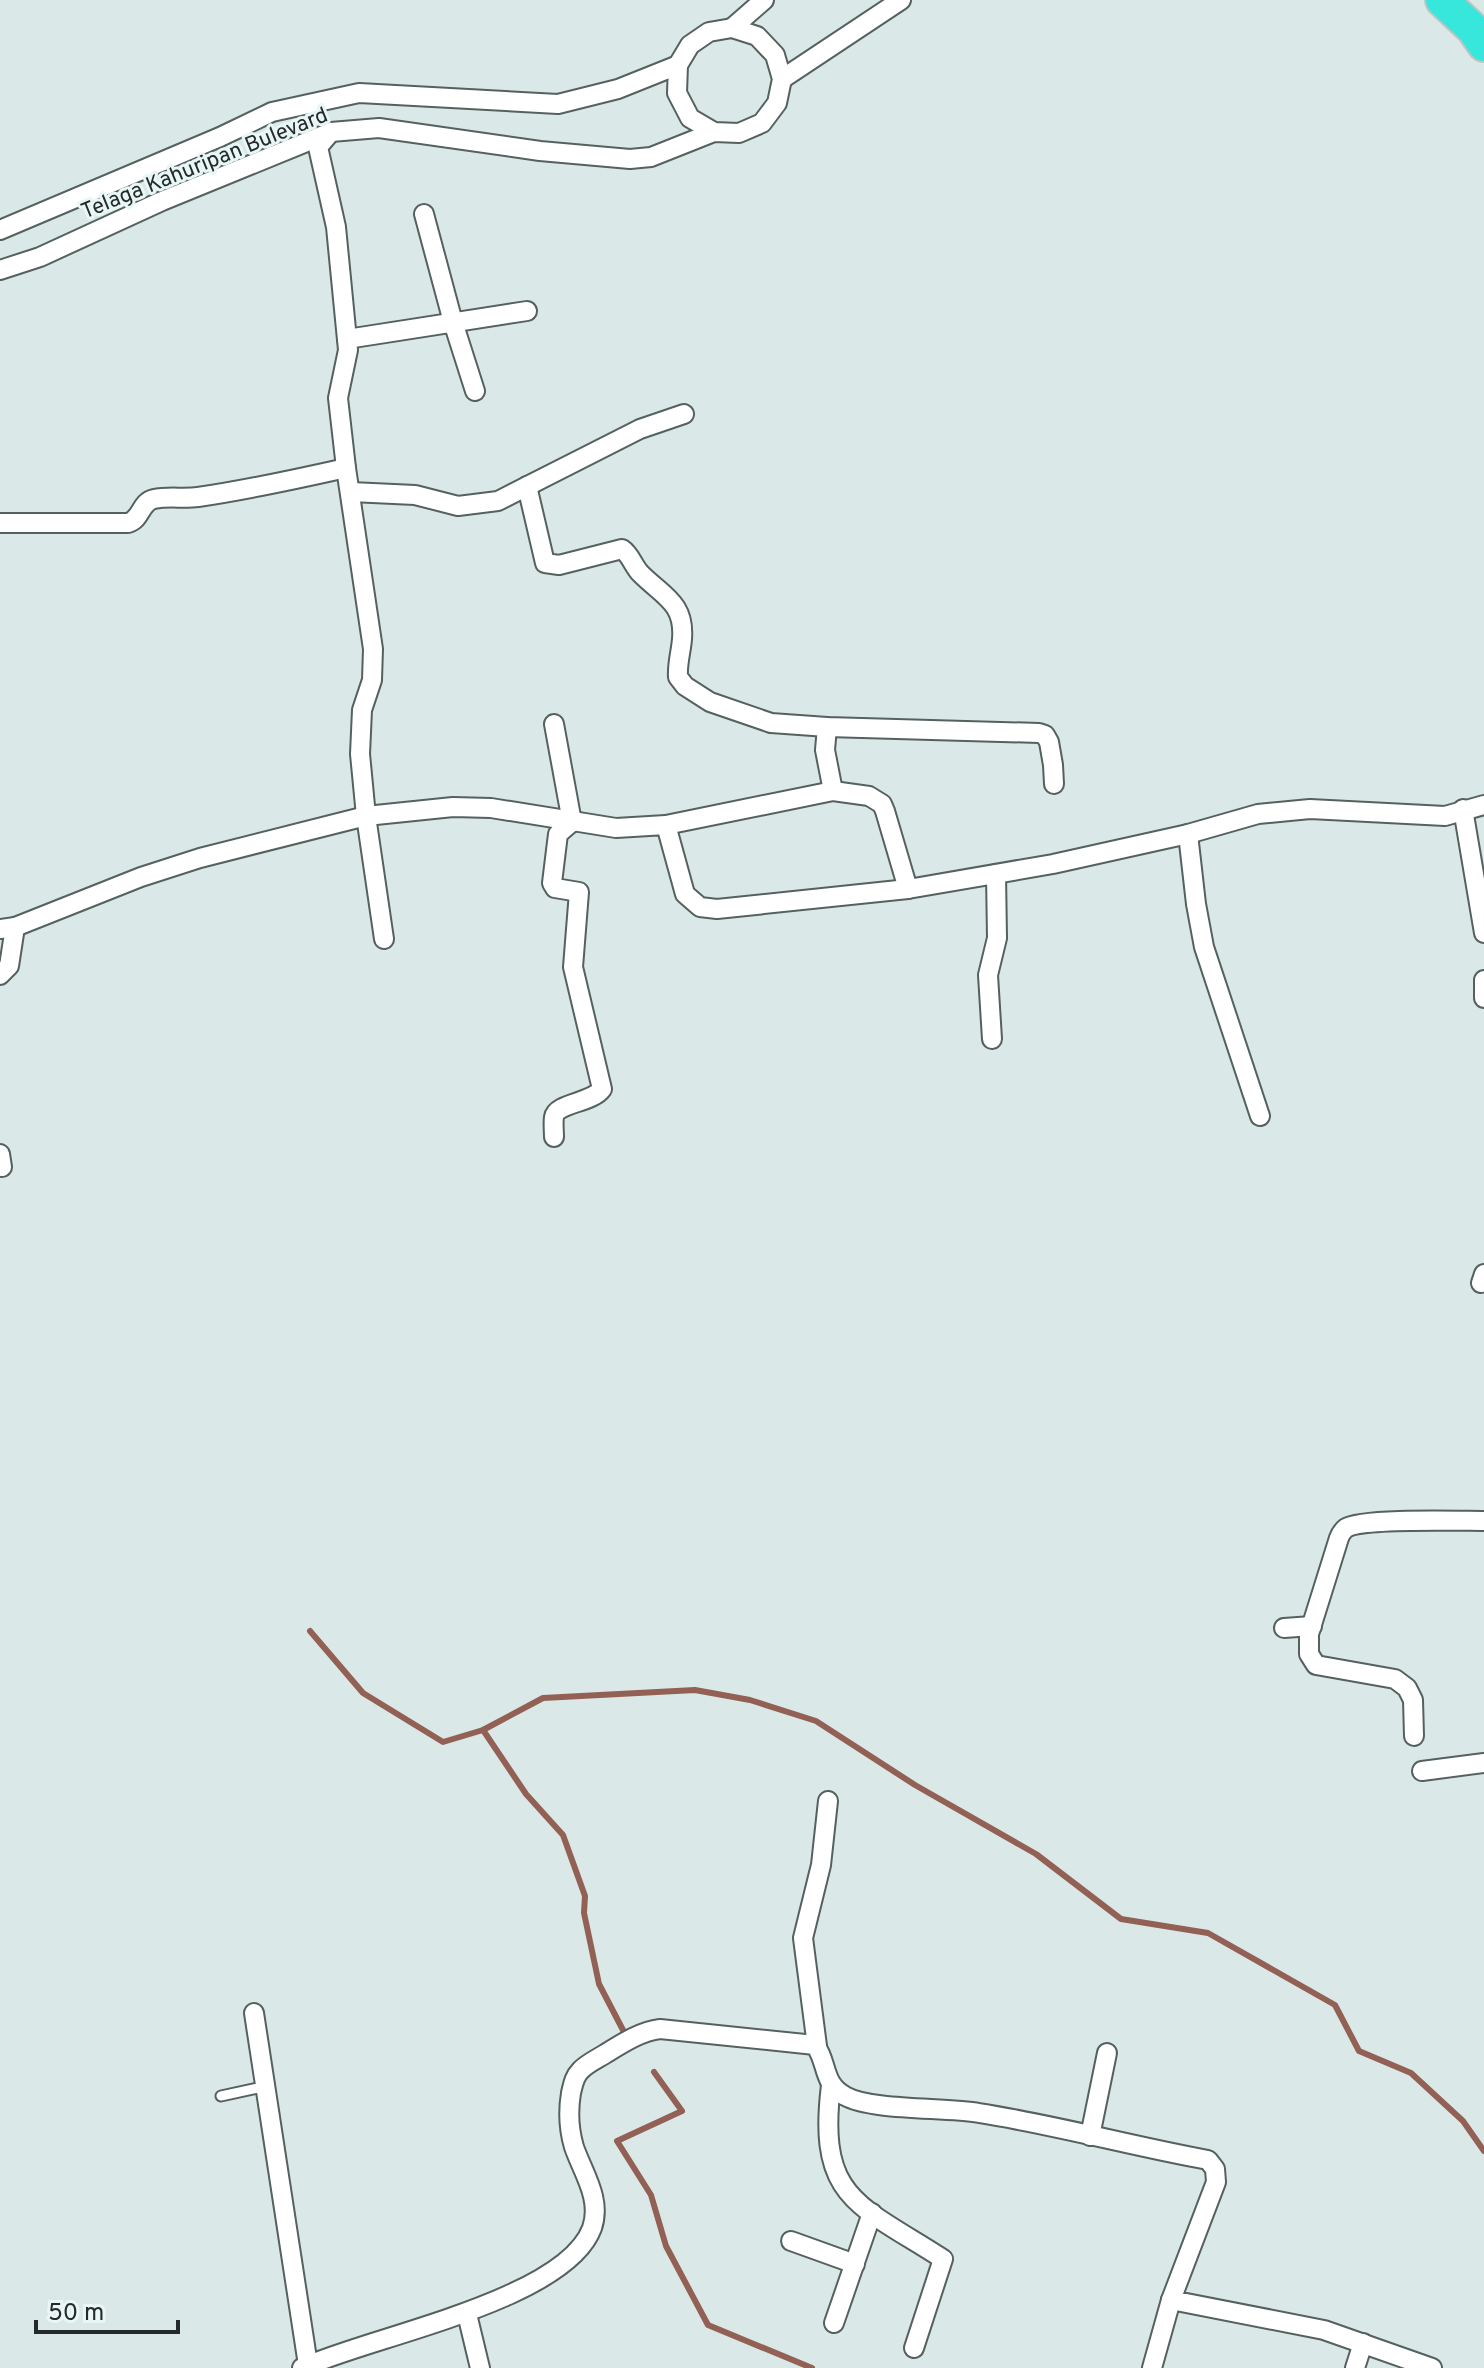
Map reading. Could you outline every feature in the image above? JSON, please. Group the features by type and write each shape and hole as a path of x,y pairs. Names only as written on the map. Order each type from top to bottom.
{"highway":[{"path":"1442,0 1473,29 1484,45"},
{"path":"1470,0 1484,15"}],"street":[{"path":"732,28 764,0"},
{"path":"782,79 901,0"},
{"path":"732,28 757,36 775,55 782,79 777,103 762,123 739,133 714,132 690,118 677,93 678,65 690,45 709,32 732,28"},
{"name":"Telaga Kahuripan Bulevard","path":"0,230 272,112 359,93 558,104 618,89 678,65"},
{"name":"Telaga Kahuripan Bulevard","path":"0,270 40,257 162,201 331,132 379,128 540,151 630,159 651,157 714,132"},
{"path":"331,132 318,147 336,227 347,339 347,363 341,375 338,398 374,664 360,725 366,816 384,939"},
{"path":"424,214 475,391"},
{"path":"347,339 527,311"},
{"path":"351,492 415,495 458,506 498,501 640,429 684,414"},
{"path":"0,523 128,523 135,521 146,503 154,499 224,493 346,468"},
{"path":"527,486 545,563 559,565 624,550 637,570 678,607 683,635 677,672 685,686 710,702 771,723 1039,733 1045,735 1049,742 1054,784"},
{"path":"554,724 572,822"},
{"path":"827,727 825,750 833,791"},
{"path":"0,975 9,966 7,928 141,877 200,858 366,816 453,807 491,808 616,828 666,825 833,791 869,796 882,804 908,889"},
{"path":"666,825 685,894 700,907 717,909 908,889 996,874 1090,857 1258,814 1310,809 1445,816 1484,805"},
{"path":"1463,809 1484,933"},
{"path":"554,1137 554,1115 557,1111 585,1101 602,1089 573,967 579,892 555,888 552,883 558,834 572,822"},
{"path":"1188,834 1204,947 1260,1116"},
{"path":"992,1039 988,975 997,938 996,874"},
{"path":"1484,980 1484,998"},
{"path":"1414,1736 1413,1700 1407,1688 1395,1679 1316,1665 1309,1654 1312,1626 1339,1538 1347,1527 1423,1520 1484,1521"},
{"path":"1284,1628 1312,1626"},
{"path":"1422,1771 1484,1763"},
{"path":"828,1801 821,1865 803,1938 817,2046 823,2070 831,2085 845,2097 864,2102 977,2113 1208,2160 1215,2169 1216,2182 1171,2300 1152,2368"},
{"path":"254,2013 267,2086 305,2366 467,2314 552,2271 575,2251 592,2229 595,2203 574,2145 569,2117 573,2082 582,2068 613,2048 651,2030 660,2029 817,2046"},
{"path":"1090,2136 1107,2053"},
{"path":"831,2085 827,2130 833,2169 843,2189 872,2213 943,2259 914,2348"},
{"path":"834,2323 872,2213"},
{"path":"791,2241 855,2264"},
{"path":"1171,2300 1324,2330 1432,2368"},
{"path":"467,2314 480,2368"},
{"path":"1355,2368 1363,2343"}],"lane":[{"path":"221,2096 267,2086"}],"waterway":[{"path":"310,1631 363,1693 443,1742 483,1730 543,1698 695,1690 750,1700 816,1721 915,1785 1036,1854 1121,1919 1208,1933 1335,2005 1359,2051 1411,2073 1463,2121 1484,2151"},
{"path":"483,1730 526,1794 563,1835 585,1896 584,1913 599,1984 624,2032"},
{"path":"654,2072 682,2111 617,2141 651,2195 666,2246 708,2325 812,2368"}]}
